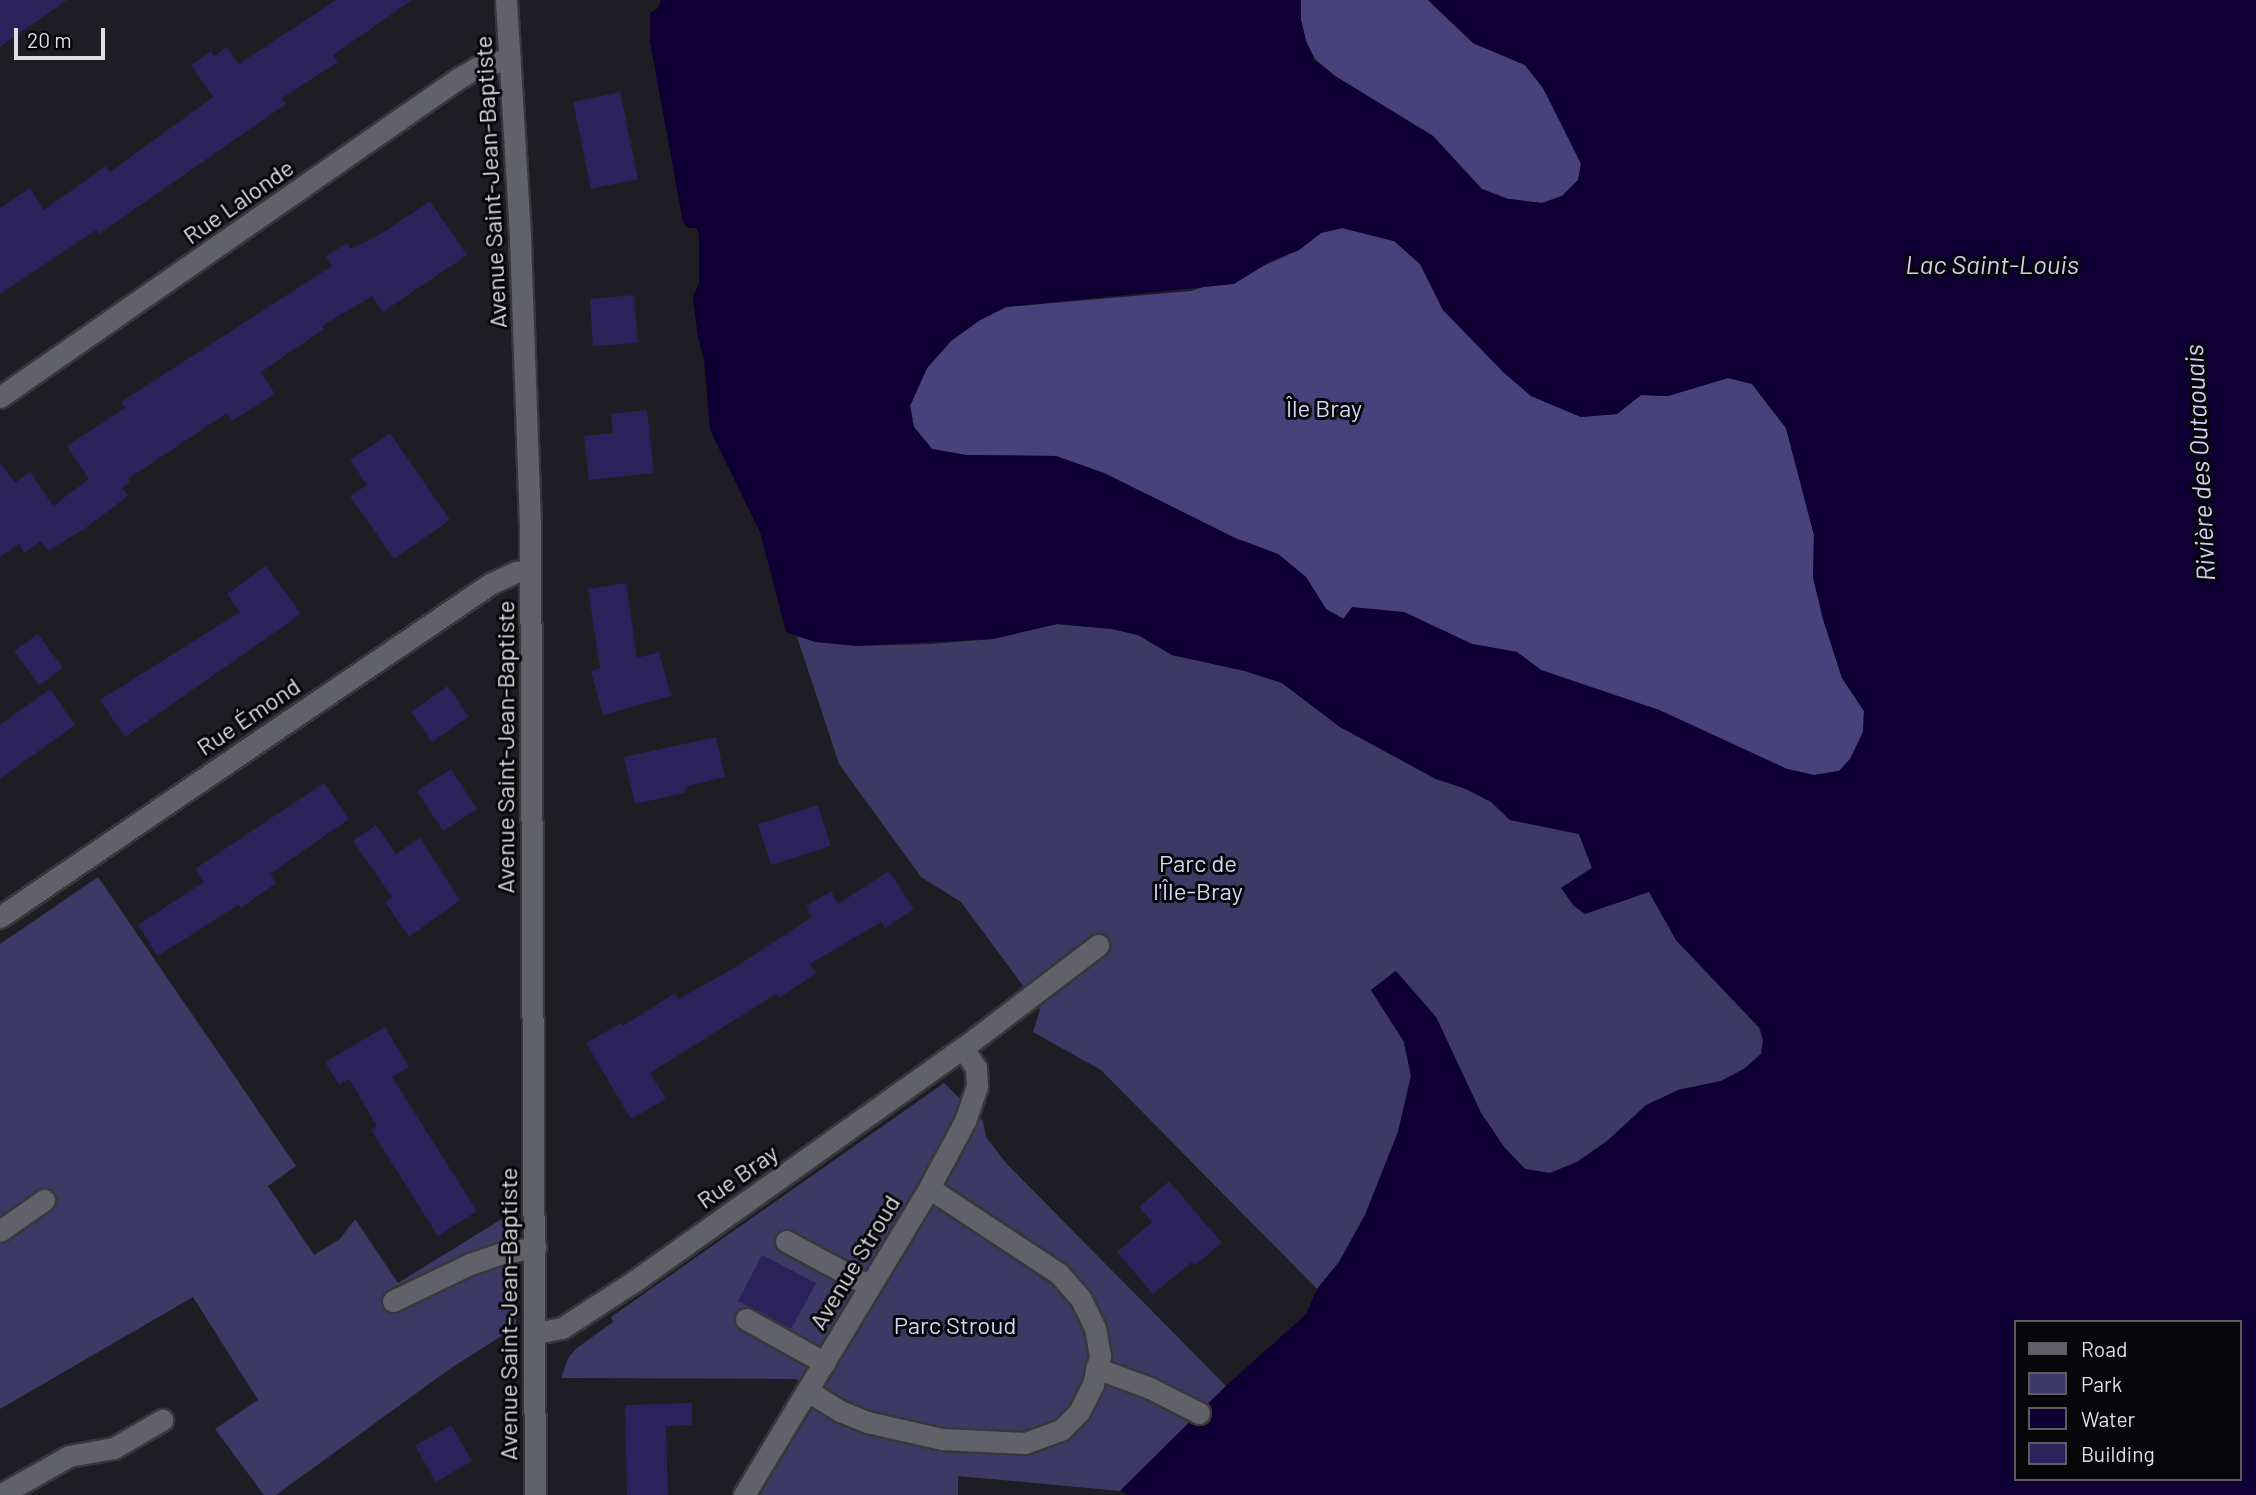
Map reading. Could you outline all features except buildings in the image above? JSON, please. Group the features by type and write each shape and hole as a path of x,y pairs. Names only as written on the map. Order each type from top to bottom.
{"street":[{"name":"Avenue Saint-Jean-Baptiste","path":"506,0 527,398 536,1333 535,1495"},
{"name":"Rue Lalonde","path":"0,397 459,78 476,68 510,58"},
{"name":"Rue Émond","path":"0,916 490,584 516,572 530,571"},
{"name":"Rue Bray","path":"536,1333 555,1331 580,1317 963,1048 1098,945"},
{"name":"Avenue Stroud","path":"744,1495 929,1188 972,1104 977,1087 976,1068 963,1048"},
{"path":"808,1391 840,1411 898,1431 942,1439 1025,1443 1061,1430 1071,1422 1087,1398 1100,1356 1096,1328 1090,1313 1071,1286 1058,1273 929,1188"},
{"path":"0,1231 44,1200"},
{"path":"786,1241 870,1286"},
{"path":"393,1301 470,1264 499,1254 535,1247"},
{"path":"746,1319 825,1363"},
{"path":"1097,1368 1150,1388 1199,1413"},
{"path":"0,1495 69,1456 114,1448 162,1420"}],"green space":[{"path":"1301,0 1428,0 1473,43 1525,65 1543,88 1572,142 1581,164 1578,180 1562,196 1542,203 1508,199 1481,189 1433,136 1335,76 1315,59 1306,41 1301,20"},
{"name":"Île Bray","path":"1342,228 1394,241 1420,264 1443,310 1531,396 1581,417 1617,414 1641,395 1668,396 1728,378 1752,384 1786,428 1814,535 1813,577 1823,619 1842,678 1864,711 1863,732 1850,759 1839,771 1814,775 1787,769 1659,710 1540,670 1517,652 1472,644 1404,612 1344,619 1326,609 1306,577 1278,554 1235,538 1104,473 1056,456 966,455 932,449 914,427 910,406 927,368 951,341 980,320 1006,307 1191,291 1252,271 1299,250 1321,233"},
{"name":"Parc de l'Île-Bray","path":"1057,624 1112,629 1138,635 1172,655 1245,671 1282,683 1340,727 1436,779 1466,789 1491,802 1510,820 1579,834 1592,868 1561,888 1625,899 1649,891 1676,940 1759,1028 1763,1040 1761,1054 1744,1069 1721,1081 1678,1090 1577,1162 1550,1173 1525,1169 1504,1147 1481,1113 1436,1017 1395,971 1371,990 1404,1042 1411,1076 1398,1132 1365,1215 1339,1262 1317,1289 1101,1070 1033,1032 1040,1010 1029,994 961,902 921,877 839,764 797,637 856,646 932,644 993,639"},
{"path":"98,877 296,1166 268,1186 314,1255 340,1239 355,1219 398,1283 515,1211 516,1327 451,1368 276,1495 264,1495 215,1429 258,1400 193,1297 0,1409 0,944"},
{"name":"Parc Stroud","path":"944,1083 983,1121 986,1137 1006,1163 1226,1386 1120,1491 958,1476 958,1495 759,1495 821,1392 796,1379 561,1378 568,1358 577,1348 613,1322 611,1317"}],"water":[{"name":"Lac Saint-Louis","path":"661,0 1301,0 1301,20 1306,41 1315,60 1335,76 1433,136 1482,189 1508,199 1542,203 1562,196 1578,180 1581,164 1543,88 1525,65 1473,43 1428,0 2256,0 2256,1495 1129,1495 1120,1491 1226,1386 1306,1314 1317,1289 1339,1262 1365,1215 1398,1132 1411,1076 1404,1042 1371,990 1396,971 1436,1017 1481,1113 1504,1147 1525,1169 1550,1173 1577,1162 1606,1142 1646,1105 1678,1090 1721,1081 1744,1069 1761,1054 1763,1040 1760,1028 1676,940 1649,892 1585,914 1574,906 1561,888 1592,868 1579,834 1510,820 1491,802 1466,789 1436,779 1340,727 1282,683 1245,671 1172,655 1138,635 1112,629 1057,624 993,639 856,646 815,642 786,632 760,532 710,430 704,360 698,338 693,297 699,283 699,234 696,228 688,228 683,222 650,42 650,13 658,8","holes":["1342,228 1394,241 1420,264 1443,310 1504,373 1531,396 1581,417 1617,414 1641,395 1668,396 1728,378 1752,384 1786,428 1814,535 1813,577 1823,619 1842,678 1864,711 1863,732 1850,759 1839,771 1814,775 1787,769 1659,710 1541,670 1517,652 1472,644 1404,612 1352,607 1343,619 1326,609 1306,577 1278,554 1235,538 1104,473 1056,456 966,455 932,449 914,427 910,406 927,368 951,341 980,320 1006,307 1234,284 1271,261 1299,250 1321,233"]}],"water label":[{"name":"Rivière des Outaouais","path":"2199,463"}]}
